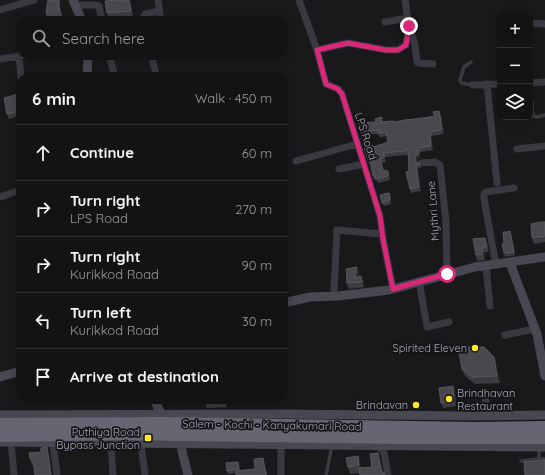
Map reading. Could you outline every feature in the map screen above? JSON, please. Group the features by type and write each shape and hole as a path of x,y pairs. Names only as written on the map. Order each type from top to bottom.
{"highway":[{"name":"Salem - Kochi - Kanyakumari Road","path":"405,432 475,422 545,427"},
{"name":"Salem - Kochi - Kanyakumari Road","path":"0,424 164,423 180,429"},
{"name":"Salem - Kochi - Kanyakumari Road","path":"0,436 116,434 180,429 405,432 543,444"}],"street":[{"path":"0,10 34,0"},
{"path":"158,0 160,16"},
{"name":"LPS Road","path":"299,0 317,50 326,84 338,89 342,94 380,216 393,289"},
{"path":"405,0 409,26 416,45 417,62 422,64 433,64"},
{"path":"80,16 74,3 99,6 101,16"},
{"path":"144,16 159,10"},
{"path":"385,22 408,18"},
{"path":"533,23 545,24"},
{"path":"317,50 348,43 386,50 398,50 406,45 409,26"},
{"path":"0,59 16,56"},
{"path":"19,60 20,72"},
{"path":"87,72 88,60"},
{"path":"110,60 114,72"},
{"path":"152,60 156,72"},
{"path":"533,83 545,82"},
{"path":"487,84 497,183"},
{"path":"473,85 497,84"},
{"path":"296,161 357,144"},
{"path":"517,150 545,146"},
{"name":"Mythri Lane","path":"421,163 435,162 440,165 446,222 447,274"},
{"path":"339,169 364,164"},
{"path":"496,265 484,194 486,192 514,188"},
{"path":"0,197 16,192"},
{"path":"334,290 337,230 382,234"},
{"path":"288,302 310,297 338,296 393,289 475,267 545,257"},
{"path":"510,263 535,329 545,376"},
{"path":"486,266 490,306"},
{"path":"419,282 428,327 449,322"},
{"path":"504,335 535,329"},
{"path":"0,377 16,372"},
{"path":"483,393 491,416"},
{"path":"156,404 161,414 180,429 281,445 378,446 543,444"},
{"path":"0,415 161,414"},
{"path":"0,442 141,444 180,429 475,422 491,416 545,415"},
{"path":"180,429 188,475"},
{"path":"11,442 14,475"},
{"path":"53,443 57,475"},
{"path":"111,444 114,475"},
{"path":"141,444 145,475"},
{"path":"281,445 281,475"},
{"path":"378,446 384,454 388,475"}],"lane":[{"path":"471,62 464,67 460,83 473,85"},
{"path":"533,116 545,116"},
{"path":"539,459 543,444"},
{"path":"326,475 332,446"},
{"path":"521,461 545,459"}],"building":[{"path":"48,0 59,0 62,16 47,16 46,12"},
{"path":"129,0 131,11 107,13 105,1"},
{"path":"16,95 16,111 7,114 4,98"},
{"path":"439,111 442,130 430,132 431,146 419,148 419,154 415,157 416,162 420,164 416,165 419,187 410,189 406,172 409,171 408,149 406,151 383,153 385,157 380,159 383,170 388,171 388,176 376,179 375,175 373,176 370,160 368,160 364,148 372,145 374,147 388,142 386,132 380,134 378,133 378,130 360,131 359,123 376,122 375,119 382,117 381,122 394,122 423,118 435,116 433,112"},
{"path":"389,193 390,200 382,203 380,195"},
{"path":"545,222 545,236 532,238 531,224"},
{"path":"510,231 514,252 504,253 502,244 504,243 503,232"},
{"path":"485,238 487,247 482,247 483,254 476,255 473,239"},
{"path":"357,267 355,278 361,276 362,282 347,283 346,269"},
{"path":"458,347 484,347 494,357 497,376 472,377 462,369"},
{"path":"453,386 454,400 441,403 439,388"},
{"path":"47,447 51,475 35,475 33,459 30,459 29,453 41,452 41,448"},
{"path":"378,453 381,470 385,475 360,475 359,468 372,467 370,454"},
{"path":"358,456 359,465 348,467 346,458"},
{"path":"263,458 266,475 236,475 236,471 255,469 254,459"},
{"path":"545,460 545,475 525,475 524,462"},
{"path":"238,462 239,469 227,471 226,463"}],"place":[{"name":"Spirited Eleven","path":"475,348"},
{"name":"Brindhavan Restaurant","path":"449,399"},
{"name":"Brindavan","path":"416,405"},
{"name":"Puthiya Road Bypass Junction","path":"148,438"}],"route":[{"path":"409,26 406,45 398,50 386,50 348,43 317,50 326,84 338,89 342,94 380,216 393,289 447,274"}]}
